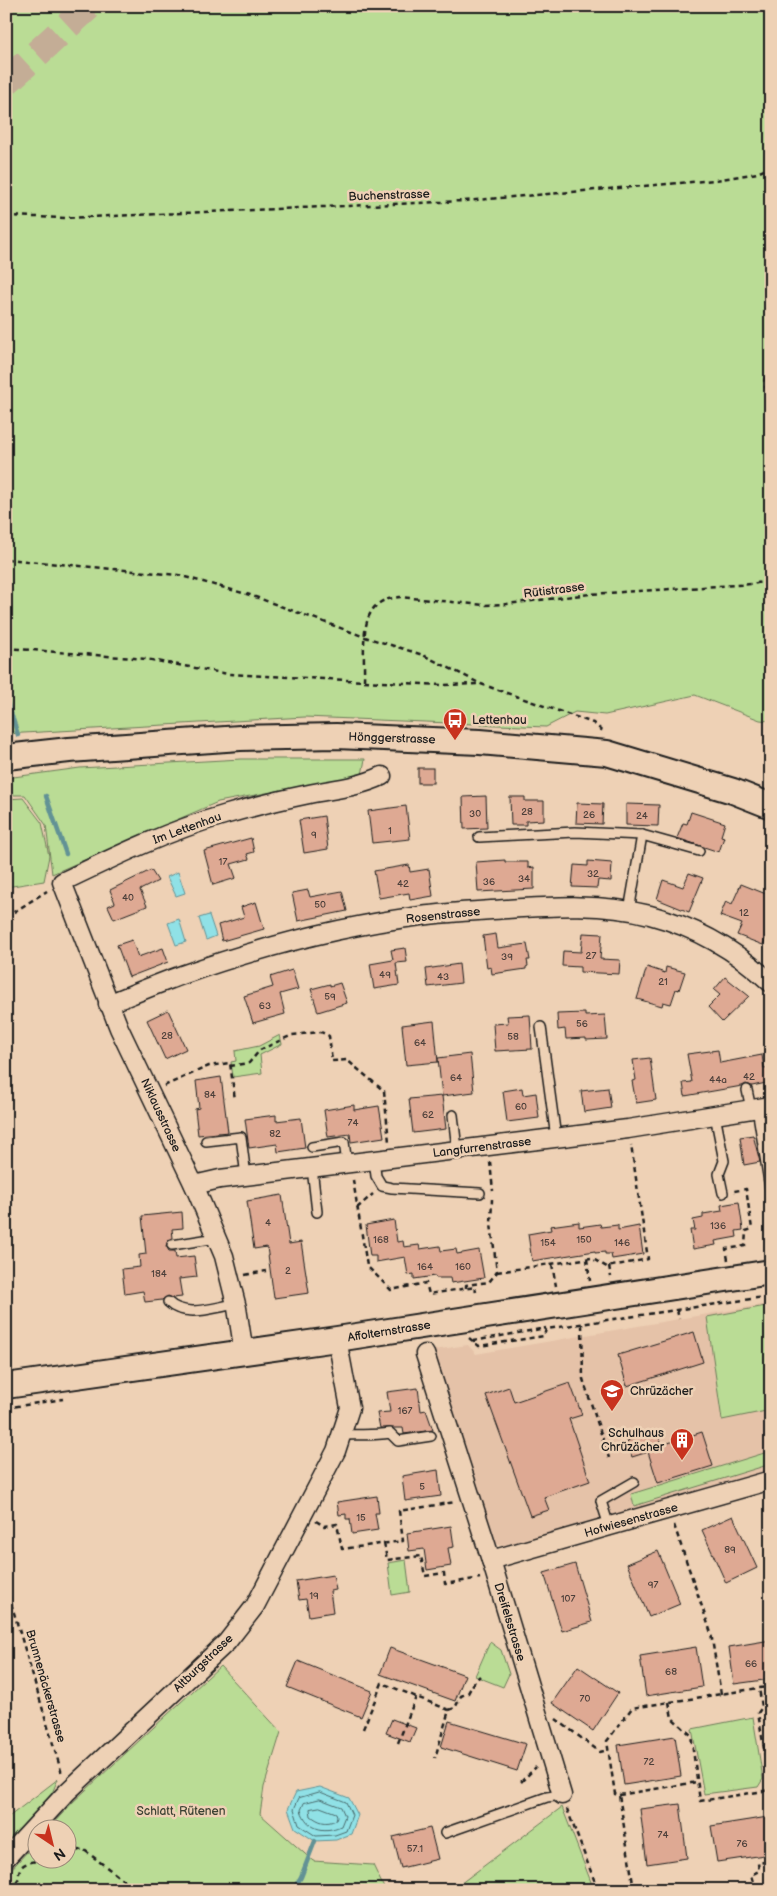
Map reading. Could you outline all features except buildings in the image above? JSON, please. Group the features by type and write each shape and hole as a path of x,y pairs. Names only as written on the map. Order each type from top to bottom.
{"street":[{"name":"Hönggerstrasse","path":"6,758 69,750 240,738 336,736 480,742 606,753 733,791 771,806"},
{"name":"Im Lettenhau","path":"62,882 179,830 224,815 298,796 352,787 382,776"},
{"name":"Niklausstrasse","path":"62,882 108,1004 194,1185 224,1256 236,1304 244,1353"},
{"name":"Rosenstrasse","path":"108,1004 182,975 256,952 363,925 421,916 543,907 598,906 629,910 674,923 708,937 734,953 771,983"},
{"name":"Langfurrenstrasse","path":"194,1185 246,1176 628,1129 760,1108"},
{"name":"Affolternstrasse","path":"6,1386 244,1353 771,1272"},
{"name":"Altburgstrasse","path":"6,1858 67,1792 227,1642 255,1606 336,1451 350,1408 337,1339"},
{"name":"Dreifelsstrasse","path":"425,1354 472,1499 562,1795"},
{"name":"Hofwiesenstrasse","path":"493,1568 609,1526 771,1480"}],"lane":[{"path":"479,836 575,832 642,835 699,851"},
{"path":"629,910 642,835"},
{"path":"541,1027 556,1138"},
{"path":"747,1090 760,1108 770,1188"},
{"path":"715,1115 724,1161 719,1174 722,1193"},
{"path":"453,1116 457,1149"},
{"path":"206,1141 241,1137 246,1176"},
{"path":"312,1146 344,1142 349,1163"},
{"path":"374,1160 377,1180 382,1186 480,1193"},
{"path":"312,1168 317,1212"},
{"path":"172,1245 216,1238"},
{"path":"168,1302 175,1309 193,1312 236,1304"},
{"path":"341,1435 363,1434 372,1436 390,1433 398,1441 431,1436"},
{"path":"609,1526 601,1502 634,1482"},
{"path":"445,1833 562,1795"}],"path":[{"name":"Buchenstrasse","path":"6,216 65,218 464,201 716,180 757,172 771,167"},
{"path":"771,370 765,377 764,383 771,399"},
{"path":"6,559 178,575 250,595 422,656 482,684 593,723 609,736"},
{"name":"Rütistrasse","path":"365,637 366,624 370,612 378,604 400,596 484,605 590,594 752,584 771,580"},
{"path":"364,680 365,637"},
{"path":"6,648 146,659 228,674 443,685 482,684"},
{"path":"6,917 62,882"},
{"path":"230,1066 249,1063 260,1050 292,1035 321,1032 329,1036 332,1061 347,1060 384,1091 389,1142"},
{"path":"150,1093 209,1066 230,1063 235,1100"},
{"path":"466,1288 466,1285 489,1282 497,1272 591,1258 609,1266 648,1259 628,1129"},
{"path":"488,1146 493,1186 490,1224 497,1272"},
{"path":"349,1163 367,1266 391,1290 426,1283 429,1294 475,1286 476,1292"},
{"path":"358,1208 382,1186"},
{"path":"770,1188 768,1194 771,1217"},
{"path":"722,1193 746,1189 752,1229 746,1231 744,1246 726,1249 728,1260"},
{"path":"586,1259 590,1281"},
{"path":"552,1264 556,1286"},
{"path":"609,1266 611,1278"},
{"path":"239,1276 266,1271"},
{"path":"473,1341 771,1296"},
{"path":"677,1310 679,1319"},
{"path":"582,1324 583,1379 609,1458"},
{"path":"460,1340 469,1338 478,1346 544,1336 546,1329"},
{"path":"302,1514 324,1526 337,1524 342,1549 403,1541 399,1511 472,1499"},
{"path":"668,1509 711,1633 721,1694"},
{"path":"384,1543 387,1560 421,1556 425,1576 444,1573 445,1584 493,1568"},
{"name":"Brunnenäckerstrasse","path":"6,1586 67,1792"},
{"path":"364,1729 382,1683 449,1710 455,1708 461,1696 468,1693 480,1676"},
{"path":"634,1890 618,1795 615,1794 607,1741 632,1708 768,1687 768,1683"},
{"path":"669,1702 672,1718 690,1736 700,1801 771,1791 758,1713 762,1707 759,1688"},
{"path":"398,1743 416,1697"},
{"path":"435,1758 449,1710"},
{"path":"551,1715 600,1752 608,1750"},
{"path":"618,1795 697,1782"},
{"path":"562,1795 598,1890"},
{"path":"78,1850 82,1849 136,1890"},
{"path":"755,1890 751,1875 759,1870 758,1863 771,1861"},
{"path":"11,1890 19,1878 18,1873 23,1866 28,1864"}],"shaded area":[{"name":"Chrüzächer","path":"771,1303 771,1470 505,1548 491,1540 434,1350 468,1345 476,1354"}],"green space":[{"path":"6,6 771,6 771,721 760,720 695,695 605,715 575,712 546,727 305,717 6,734"},
{"path":"241,759 365,759 362,775 218,802 52,874 46,825 25,795 6,795 6,778 80,768"},
{"path":"23,798 42,823 49,856 44,881 6,887 6,799"},
{"path":"280,1035 282,1044 260,1055 262,1073 233,1077 231,1062 236,1061 235,1051 259,1046"},
{"path":"771,1305 771,1410 722,1420 707,1317"},
{"path":"771,1451 771,1464 634,1506 631,1494"},
{"path":"406,1560 410,1592 392,1595 388,1563"},
{"path":"490,1642 501,1650 509,1674 503,1687 475,1676"},
{"name":"Schlatt, Rütenen","path":"220,1666 281,1732 264,1787 260,1814 313,1861 373,1865 384,1888 456,1887 562,1807 591,1882 592,1890 6,1890 6,1875 28,1851 28,1868 78,1868 78,1818 58,1818 73,1802"},
{"path":"753,1717 763,1779 758,1787 704,1794 692,1729"},
{"path":"58,1779 50,1798 31,1818 28,1818 28,1822 6,1845 6,1819"}],"water":[{"path":"178,872 185,893 176,896 167,877"},
{"path":"209,915 216,936 206,940 199,918"},
{"path":"179,919 186,942 176,945 168,923"},
{"path":"320,1787 349,1798 358,1815 351,1834 336,1840 315,1841 295,1828 288,1809 296,1792"}],"waterway":[{"path":"6,698 18,735"},
{"path":"46,796 66,854"},
{"path":"293,1890 301,1877 315,1841"}],"tunnel":[{"path":"6,82 89,6"}],"place":[{"name":"Lettenhau","path":"455,741"},
{"name":"Chrüzächer","path":"612,1412"},
{"name":"Schulhaus Chrüzächer","path":"682,1461"}]}
